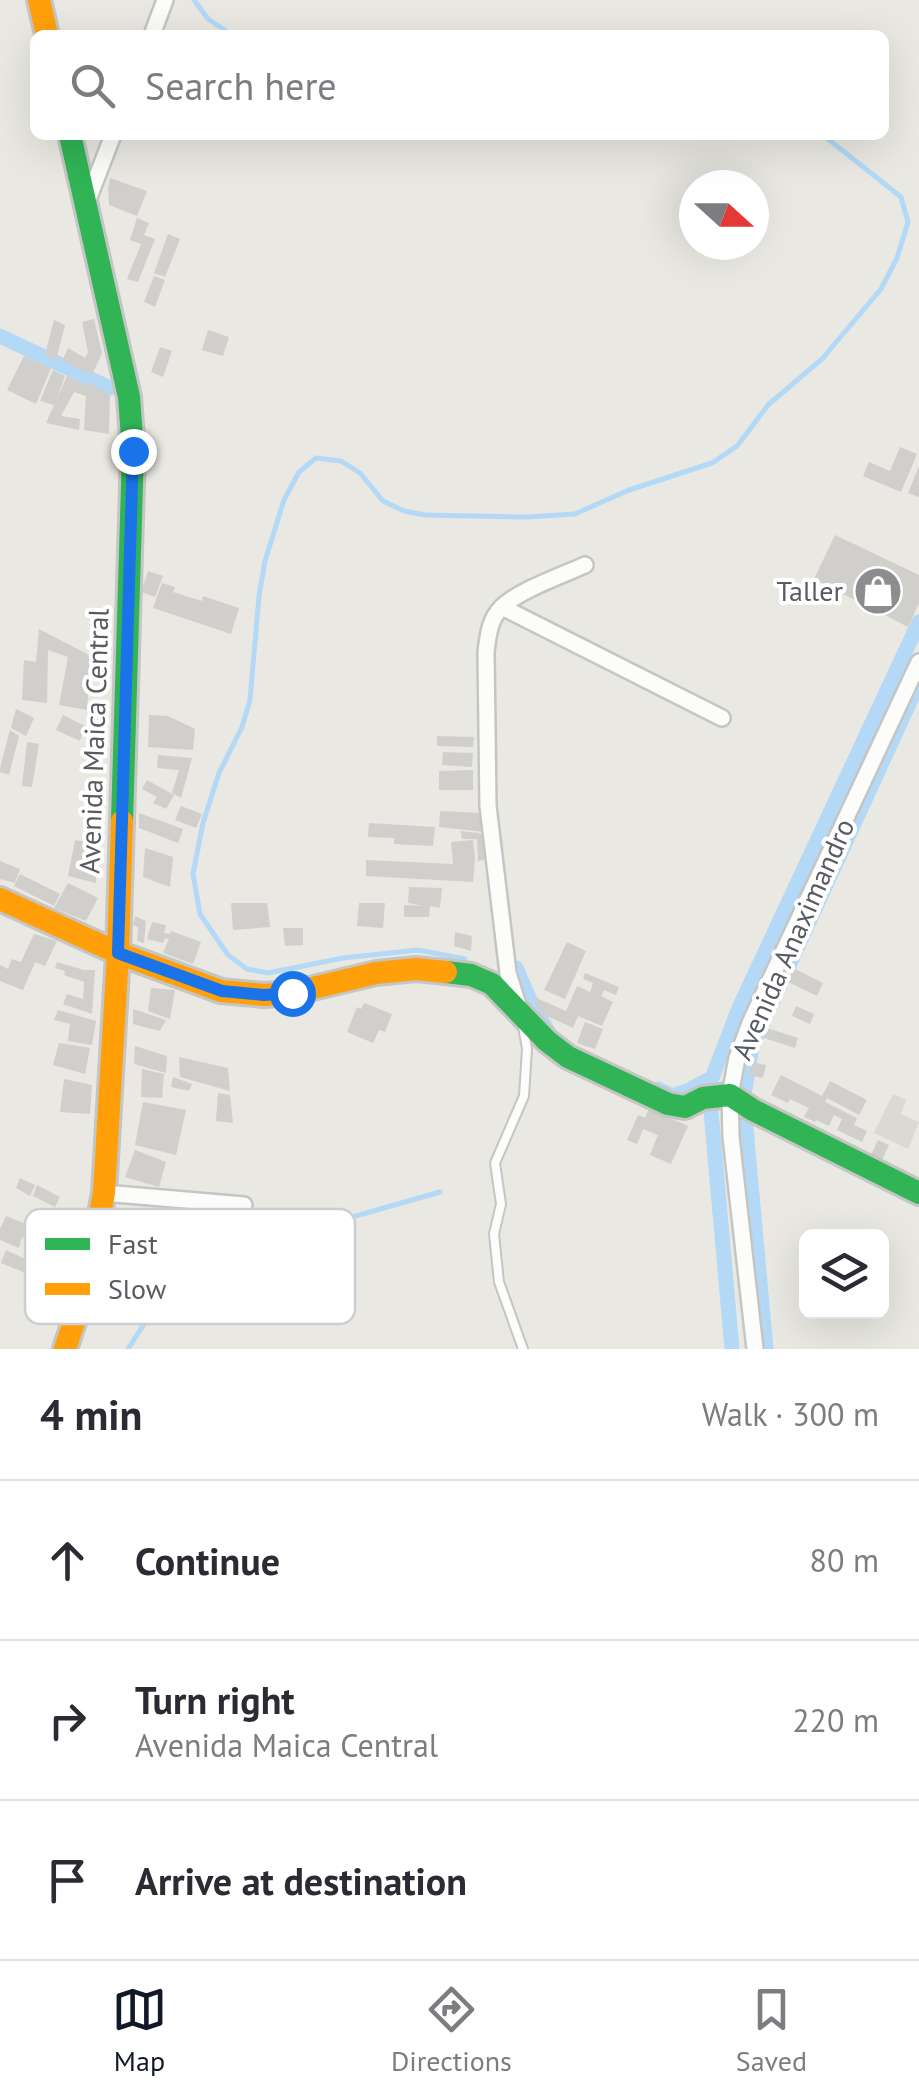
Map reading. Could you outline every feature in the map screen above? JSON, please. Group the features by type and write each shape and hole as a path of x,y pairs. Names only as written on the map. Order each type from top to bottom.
{"street":[{"path":"38,0 46,30"},
{"path":"154,30 165,0"},
{"name":"Avenida Maica Central","path":"71,140 129,397 132,436 118,953 101,1209"},
{"path":"86,206 111,140"},
{"path":"520,1013 508,974 494,868 486,762 489,631 502,607 516,597 585,565"},
{"path":"502,607 722,718"},
{"name":"Avenida Anaximandro","path":"755,1349 731,1137 730,1094 737,1058 919,662"},
{"path":"0,899 118,953 222,991 264,995 416,968 471,975 492,984 547,1042 568,1057 668,1104 685,1107 703,1098 730,1094 753,1110 919,1194"},
{"path":"104,1193 244,1205"},
{"name":"Avenida Maica Central","path":"65,1349 73,1324"}],"lane":[{"path":"520,1013 526,1049 524,1096 494,1162 501,1204 494,1234 499,1282 523,1349"}],"shaded area":[{"path":"893,1094 906,1100 901,1114 919,1122 908,1149 874,1133"}],"building":[{"path":"110,178 147,191 137,216 109,205"},
{"path":"137,218 149,223 144,235 155,239 138,282 127,279 141,244 130,240"},
{"path":"168,234 180,239 165,277 154,273"},
{"path":"154,276 165,280 155,307 144,302"},
{"path":"94,319 102,353 92,375 62,361 68,348 85,358 88,352 82,322"},
{"path":"54,320 65,325 56,360 45,355"},
{"path":"208,330 229,337 223,356 202,350"},
{"path":"160,347 172,351 163,377 151,372"},
{"path":"24,356 51,368 36,404 7,390"},
{"path":"53,370 65,376 56,401 67,376 110,394 109,434 84,430 86,396 74,392 61,416 80,419 79,430 46,423 54,405 40,401"},
{"path":"900,447 917,454 901,492 863,476 869,462 890,471"},
{"path":"919,466 919,497 908,493"},
{"name":"Taller","path":"835,535 919,575 919,603 908,627 814,579"},
{"path":"148,571 163,576 155,597 141,592"},
{"path":"162,583 175,587 173,592 202,601 203,596 239,608 231,634 153,608"},
{"path":"39,629 91,656 87,710 59,705 68,657 48,650 47,703 22,700 24,660 36,662"},
{"path":"16,709 34,718 26,736 11,728"},
{"path":"63,715 85,726 80,741 56,730"},
{"path":"149,715 168,716 195,729 193,750 148,747"},
{"path":"10,730 19,736 9,775 0,772 0,768"},
{"path":"437,736 474,737 473,747 437,746"},
{"path":"27,742 39,744 32,787 22,786"},
{"path":"443,752 473,753 472,767 442,765"},
{"path":"158,755 192,758 181,798 172,793 179,770 157,768"},
{"path":"473,770 473,790 439,790 439,771"},
{"path":"147,780 174,795 166,809 153,803 157,797 142,789"},
{"path":"181,806 202,814 196,828 175,820"},
{"path":"440,811 481,813 485,832 439,827"},
{"path":"139,813 183,829 178,843 139,828"},
{"path":"369,823 435,827 433,846 394,844 394,838 368,837"},
{"path":"461,831 485,834 488,859 478,861 477,839 462,839"},
{"path":"75,840 97,844 96,883 68,876"},
{"path":"473,840 473,882 366,876 366,860 453,864 451,842"},
{"path":"145,848 173,857 170,887 143,877"},
{"path":"0,861 20,869 15,883 0,879"},
{"path":"20,874 60,894 54,906 14,886"},
{"path":"68,883 98,898 86,921 54,908"},
{"path":"409,887 442,888 440,908 430,906 429,917 404,917 404,905 423,906 408,903"},
{"path":"231,903 267,903 270,927 233,930"},
{"path":"359,903 385,903 383,928 357,926"},
{"path":"135,916 146,921 144,943 137,941"},
{"path":"152,922 166,925 164,933 171,931 201,942 193,964 163,953 169,939 165,938 163,943 147,939"},
{"path":"283,928 303,928 303,945 285,946"},
{"path":"455,932 472,936 471,951 454,946"},
{"path":"34,934 57,941 45,966 35,962 23,990 0,981 0,965 8,969 12,959 21,962"},
{"path":"567,942 586,951 565,999 544,990"},
{"path":"57,962 95,970 92,1014 63,1004 67,994 83,999 84,982 64,975 65,971 55,968"},
{"path":"789,966 823,983 817,996 782,979"},
{"path":"585,973 619,987 616,995 604,990 601,996 613,1002 602,1026 578,1016 573,1028 541,1013 532,996 566,1011 577,986 590,992 593,983 583,979"},
{"path":"151,988 175,990 170,1019 148,1011"},
{"path":"364,1003 392,1014 385,1032 379,1030 373,1043 347,1032 357,1007 361,1009"},
{"path":"796,1006 814,1014 810,1024 792,1016"},
{"path":"133,1009 166,1020 160,1031 133,1024"},
{"path":"58,1010 96,1021 92,1045 68,1041 70,1024 54,1020"},
{"path":"585,1022 603,1029 595,1049 577,1043"},
{"path":"767,1028 798,1038 795,1048 764,1038"},
{"path":"59,1043 90,1048 85,1074 53,1065"},
{"path":"135,1046 167,1056 166,1073 134,1064"},
{"path":"179,1057 228,1068 230,1091 180,1077"},
{"path":"752,1062 766,1065 763,1078 749,1075"},
{"path":"142,1069 164,1074 162,1098 141,1097"},
{"path":"781,1075 822,1096 830,1081 867,1100 859,1115 827,1098 825,1102 857,1118 854,1125 867,1131 862,1142 837,1130 842,1119 834,1115 829,1126 815,1122 804,1117 809,1108 771,1095"},
{"path":"173,1077 192,1084 189,1091 171,1087"},
{"path":"64,1079 92,1085 90,1114 60,1112"},
{"path":"218,1093 230,1095 233,1123 216,1121"},
{"path":"143,1102 186,1110 176,1155 135,1145"},
{"path":"649,1109 688,1126 671,1164 650,1155 658,1135 643,1129 637,1144 627,1140 638,1115 645,1118"},
{"path":"878,1140 889,1145 881,1162 870,1157"},
{"path":"135,1150 166,1162 159,1187 125,1177"},
{"path":"20,1178 35,1185 30,1196 16,1188"},
{"path":"37,1185 60,1197 55,1207 33,1196"},
{"path":"6,1216 25,1224 25,1238 22,1237 19,1248 0,1240"},
{"path":"6,1250 25,1259 25,1273 1,1263"}],"waterway":[{"path":"194,0 208,19 224,30"},
{"path":"465,959 418,950 343,958 268,973 247,969 228,955 200,914 193,874 203,823 250,700 259,596 265,561 284,500 299,472 316,458 341,461 360,473 383,501 404,511 527,517 575,514 629,490 712,463 737,446 769,404 822,359 881,289 897,258 908,222 901,197 829,140"},
{"path":"0,336 110,388"},
{"path":"658,1089 672,1096 712,1078 739,1008 919,622"},
{"path":"744,1095 752,1046 919,682"},
{"path":"516,968 549,1033"},
{"path":"711,1111 732,1349"},
{"path":"745,1118 766,1349"},
{"path":"355,1216 440,1192"},
{"path":"128,1349 144,1324"}],"traffic: fast":[{"path":"71,140 129,397 133,451 122,821"},
{"path":"446,972 471,975 492,984 547,1041 568,1057 668,1104 685,1107 703,1098 730,1095 919,1193"}],"traffic: slow":[{"path":"39,0 46,30"},
{"path":"101,1209 118,953 122,821"},
{"path":"0,899 118,953 221,991 292,993 376,973 416,969 446,972"},
{"path":"65,1349 73,1324"}],"place":[{"name":"Taller","path":"878,591"}],"route":[{"path":"133,451 118,953 222,991 292,993"}]}
